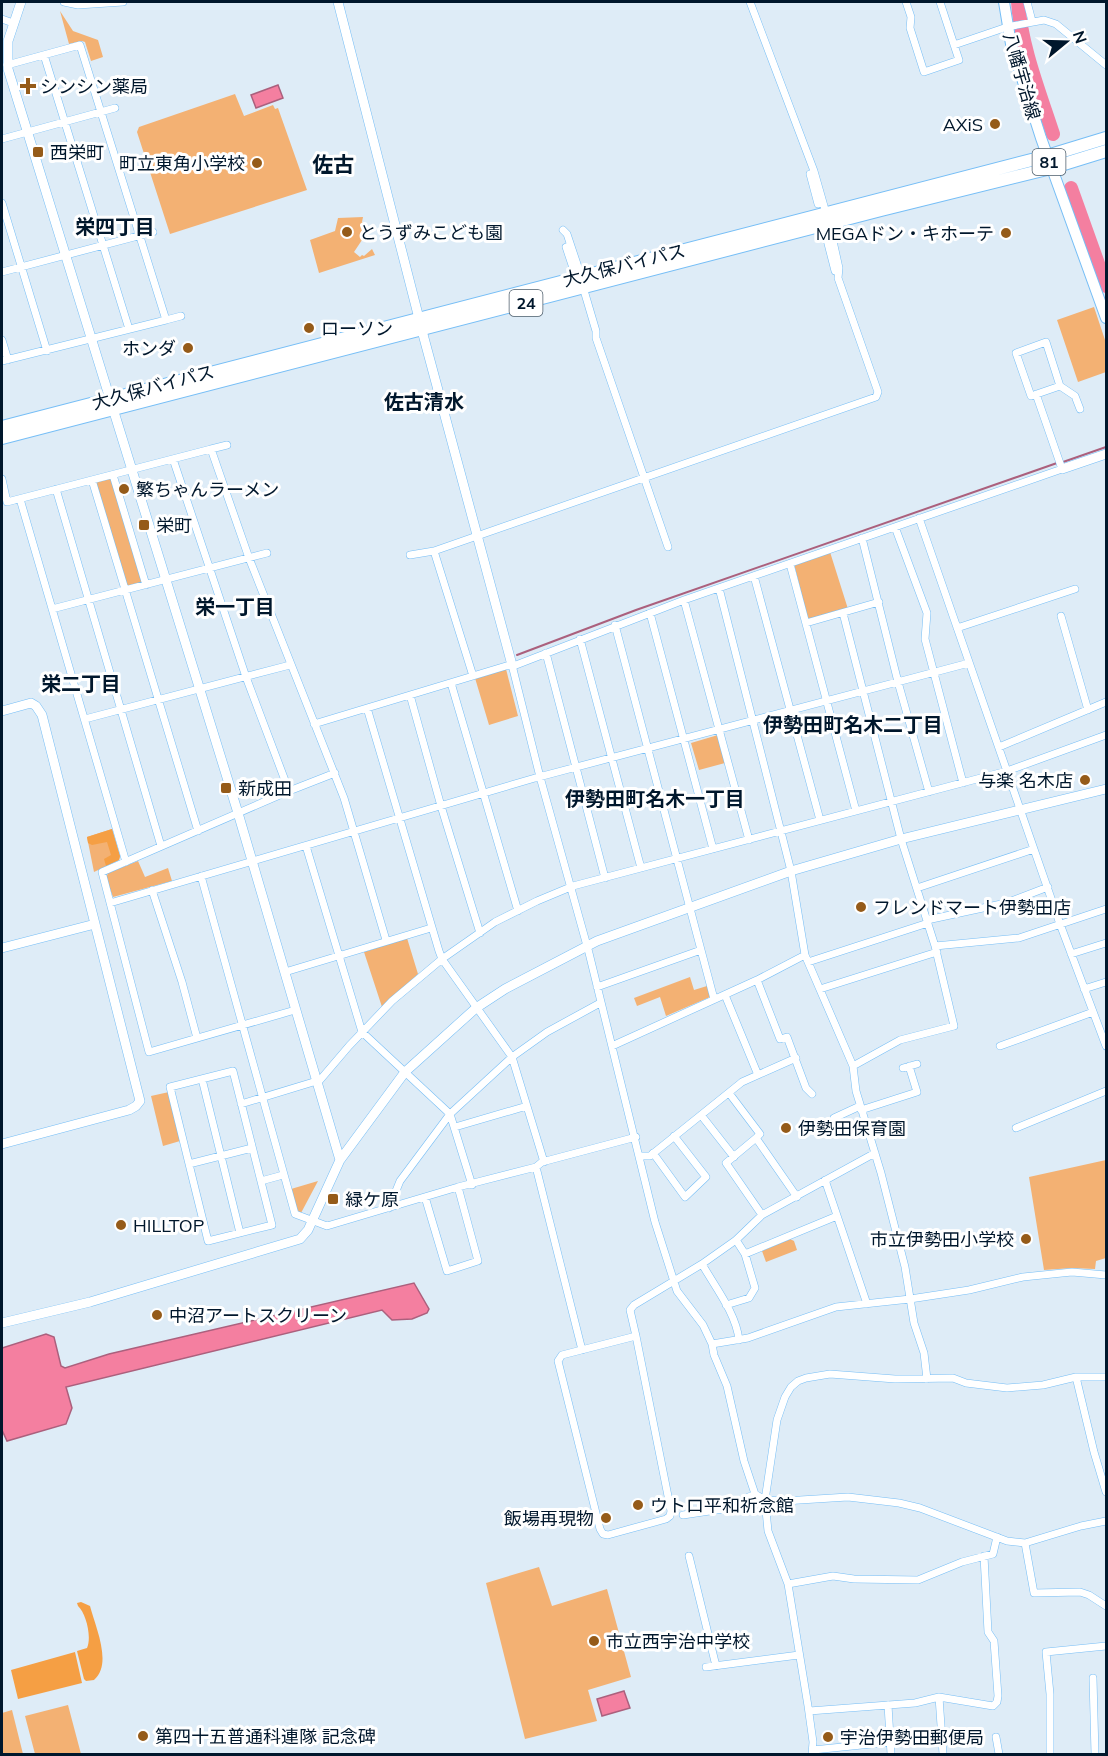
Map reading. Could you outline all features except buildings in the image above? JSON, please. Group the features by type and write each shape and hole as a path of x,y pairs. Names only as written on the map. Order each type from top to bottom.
{"highway":[{"name":"大久保バイパス","path":"1049,162 1107,138"},
{"name":"大久保バイパス","path":"2,438 112,404 419,317 580,282 1049,162 1107,151"},
{"name":"大久保バイパス","path":"2,427 112,404 422,330 580,282"}],"main road":[{"name":"八幡宇治線","path":"1004,2 1018,66 1049,162 1107,318"}],"street":[{"path":"66,2 64,2 78,5 123,2"},
{"path":"338,2 540,777 587,945 655,1219 676,1291 703,1325 712,1344 714,1355 727,1386 744,1461 755,1494 765,1500 848,1497 899,1503 920,1508 1007,1541 1025,1543 1081,1526 1107,1521"},
{"path":"750,2 810,163 839,268 838,278"},
{"path":"906,2 911,17 910,28 924,72 959,60 940,2"},
{"path":"1027,2 1032,21"},
{"path":"20,4 5,58 238,813 340,1160"},
{"path":"2,19 13,23"},
{"path":"954,45 1010,26 1044,20 1056,24 1105,63 1107,70"},
{"path":"5,58 44,55 80,45 166,320"},
{"path":"44,55 129,329"},
{"path":"2,139 115,108"},
{"path":"410,555 434,550 876,397 878,392 838,278 825,219 808,168 810,163"},
{"path":"2,203 47,351"},
{"path":"596,338 596,331 580,282 563,230 567,234 580,282 596,338 668,547"},
{"path":"2,272 153,232"},
{"path":"2,340 5,361 181,315"},
{"path":"1060,386 1031,396 1016,353 1046,342 1060,386 1075,396 1080,409"},
{"path":"1036,394 1061,466"},
{"path":"2,479 7,502 227,445"},
{"path":"211,449 249,558 335,773 386,940"},
{"path":"314,724 512,665 684,600 895,527 1061,466 1107,454"},
{"path":"173,459 246,677 289,791"},
{"path":"112,475 146,585"},
{"path":"92,480 198,831"},
{"path":"56,489 160,846"},
{"path":"20,499 126,862"},
{"path":"919,518 1060,924 1107,1046"},
{"path":"895,527 927,614 925,639 963,783"},
{"path":"862,538 898,682 929,792"},
{"path":"434,550 473,676"},
{"path":"52,609 267,553"},
{"path":"790,564 856,811"},
{"path":"754,576 820,820"},
{"path":"719,588 791,871 807,959 853,1066 860,1108 902,1255 914,1323 924,1353 927,1378"},
{"path":"957,628 1075,590"},
{"path":"684,600 748,840"},
{"path":"806,623 879,602"},
{"path":"650,613 713,849"},
{"path":"843,613 891,802 936,949 954,1026 900,1040 853,1066"},
{"path":"1061,616 1088,710"},
{"path":"615,626 714,999"},
{"path":"580,639 641,868"},
{"path":"546,653 605,878"},
{"path":"110,903 540,777 969,663"},
{"path":"85,719 290,665"},
{"path":"451,683 518,911"},
{"path":"410,695 480,933"},
{"path":"999,747 1107,702"},
{"path":"2,711 31,704 36,706 42,715 140,1101 129,1110 2,1144"},
{"path":"367,708 442,959 512,1057 544,1162"},
{"path":"241,1104 320,1080 392,1001 442,959 495,922 570,887 1007,771 1107,735"},
{"path":"295,1010 149,1052 102,872 335,773"},
{"path":"2,1323 90,1302 299,1240 312,1222 340,1160 405,1072 476,1008 513,984 587,945 791,871 901,839 1107,789"},
{"path":"306,846 362,1032 450,1114 472,1185"},
{"path":"917,888 1034,849"},
{"path":"201,876 295,1214 327,1226 636,1137"},
{"path":"612,1046 807,959 927,922 1006,903 1048,887"},
{"path":"152,890 182,982 197,1038"},
{"path":"820,989 936,949 1019,938 1107,909"},
{"path":"2,948 95,924"},
{"path":"285,972 431,928"},
{"path":"1071,954 1107,943"},
{"path":"597,987 701,950"},
{"path":"757,980 780,1039 787,1037 806,1088 812,1094"},
{"path":"1084,988 1107,982"},
{"path":"725,995 758,1075"},
{"path":"389,1208 399,1181 450,1114 512,1057 547,1032 600,1003"},
{"path":"1000,1046 1093,1012"},
{"path":"640,1155 650,1156 742,1082 796,1058"},
{"path":"834,1118 917,1092 910,1066"},
{"path":"233,1071 241,1104 272,1225 208,1240 170,1087 233,1071"},
{"path":"202,1079 240,1233"},
{"path":"1016,1128 1107,1091"},
{"path":"729,1093 760,1134 726,1163 762,1215"},
{"path":"455,1127 527,1106"},
{"path":"701,1115 734,1157"},
{"path":"653,1153 685,1197 706,1177 674,1136"},
{"path":"756,1138 797,1197"},
{"path":"189,1164 252,1148"},
{"path":"636,1336 562,1355 558,1361 600,1529 603,1534 608,1535 666,1519 671,1515 636,1336 630,1311 634,1305 702,1264 736,1240 762,1215 874,1153"},
{"path":"536,1167 582,1350"},
{"path":"261,1181 283,1175"},
{"path":"825,1180 867,1304"},
{"path":"425,1197 447,1272 478,1261 458,1187"},
{"path":"744,1254 837,1216"},
{"path":"726,1305 749,1298 755,1288 744,1254 736,1240"},
{"path":"702,1264 738,1329 739,1340"},
{"path":"712,1344 739,1340 836,1307 969,1290 1023,1277 1072,1272 1107,1275"},
{"path":"891,1742 812,1752 809,1711 788,1584 768,1531 765,1500 780,1408 791,1387 798,1381 830,1374 895,1379 953,1378 966,1383 1007,1388 1076,1377 1107,1377"},
{"path":"1076,1377 1094,1452 1107,1492"},
{"path":"683,1515 723,1509 755,1494"},
{"path":"788,1584 833,1576 854,1579 918,1580 962,1562 993,1554 998,1537"},
{"path":"1025,1543 1034,1593 1080,1593 1089,1595 1107,1606"},
{"path":"689,1556 716,1666"},
{"path":"809,1711 915,1703 939,1697 993,1706 998,1696 994,1641 988,1632 984,1556"},
{"path":"1050,1755 1050,1694 1046,1652 1107,1646"},
{"path":"706,1667 799,1655"},
{"path":"1093,1678 1095,1755"},
{"path":"939,1697 943,1755"},
{"path":"888,1705 891,1755"},
{"path":"996,1737 999,1755"}],"shaded area":[{"path":"60,11 73,31 98,40 103,57 91,61 85,42 69,44"},
{"path":"278,85 283,98 256,108 251,95"},
{"path":"235,94 244,116 273,105 275,109 278,108 307,190 170,234 137,132 139,127"},
{"path":"363,217 362,222 366,227 362,240 354,252 360,257 372,249 375,255 319,273 310,240 335,231 338,218"},
{"path":"1094,307 1106,343 1106,372 1078,382 1057,320"},
{"path":"111,478 143,582 130,587 126,585 95,485 97,482"},
{"path":"830,552 848,609 808,619 794,564"},
{"path":"506,669 518,716 489,725 475,678"},
{"path":"718,735 725,763 699,770 691,743"},
{"path":"112,829 120,856 119,860 94,872 87,837"},
{"path":"112,829 120,856 119,860 106,866 104,859 111,855 107,842 92,845 88,843 87,837"},
{"path":"138,861 145,877 168,868 172,881 113,897 106,878 108,873"},
{"path":"407,938 418,974 382,1007 364,952"},
{"path":"690,977 694,990 707,986 710,997 666,1016 660,997 637,1006 634,998"},
{"path":"169,1092 180,1141 163,1146 151,1096"},
{"path":"1106,1160 1106,1258 1096,1261 1095,1269 1044,1270 1029,1177"},
{"path":"318,1181 301,1213 299,1212 295,1206 291,1189"},
{"path":"790,1239 794,1241 797,1250 766,1262 762,1251"},
{"path":"414,1283 429,1309 427,1313 412,1319 392,1320 382,1310 66,1387 72,1408 66,1424 7,1441 2,1430 2,1348 46,1334 54,1337 61,1366 65,1368 109,1354"},
{"path":"539,1567 552,1606 607,1589 631,1677 588,1690 597,1721 525,1739 486,1583"},
{"path":"81,1602 90,1606 102,1655 99,1673 94,1680 86,1681 77,1651 87,1648 88,1643 86,1619 77,1603"},
{"path":"75,1652 82,1683 18,1699 11,1670"},
{"path":"624,1691 630,1708 602,1716 597,1699"},
{"path":"68,1705 81,1754 35,1754 25,1716"},
{"path":"12,1710 23,1754 2,1754 2,1713"}],"waterway":[{"path":"1018,2 1027,52 1053,134"},
{"path":"1071,188 1106,286"},
{"path":"1063,462 1106,447"},
{"path":"517,655 636,610 1057,463"}],"place":[{"name":"シンシン薬局","path":"28,86"},
{"name":"AXiS","path":"995,124"},
{"name":"西栄町","path":"38,152"},
{"name":"町立東角小学校","path":"257,163"},
{"name":"とうずみこども園","path":"347,232"},
{"name":"MEGAドン・キホーテ","path":"1006,233"},
{"name":"ローソン","path":"309,328"},
{"name":"ホンダ","path":"188,348"},
{"name":"繁ちゃんラーメン","path":"124,489"},
{"name":"栄町","path":"144,525"},
{"name":"与楽 名木店","path":"1085,780"},
{"name":"新成田","path":"226,788"},
{"name":"フレンドマート伊勢田店","path":"861,907"},
{"name":"伊勢田保育園","path":"786,1128"},
{"name":"緑ケ原","path":"333,1199"},
{"name":"HILLTOP","path":"121,1225"},
{"name":"市立伊勢田小学校","path":"1026,1239"},
{"name":"中沼アートスクリーン","path":"157,1315"},
{"name":"ウトロ平和祈念館","path":"638,1505"},
{"name":"飯場再現物","path":"606,1518"},
{"name":"市立西宇治中学校","path":"594,1641"},
{"name":"第四十五普通科連隊 記念碑","path":"143,1736"},
{"name":"宇治伊勢田郵便局","path":"828,1737"}],"district":[{"name":"佐古","path":"333,164"},
{"name":"栄四丁目","path":"115,226"},
{"name":"佐古清水","path":"424,401"},
{"name":"栄一丁目","path":"235,606"},
{"name":"栄二丁目","path":"81,683"},
{"name":"伊勢田町名木二丁目","path":"853,724"},
{"name":"伊勢田町名木一丁目","path":"655,798"}]}
